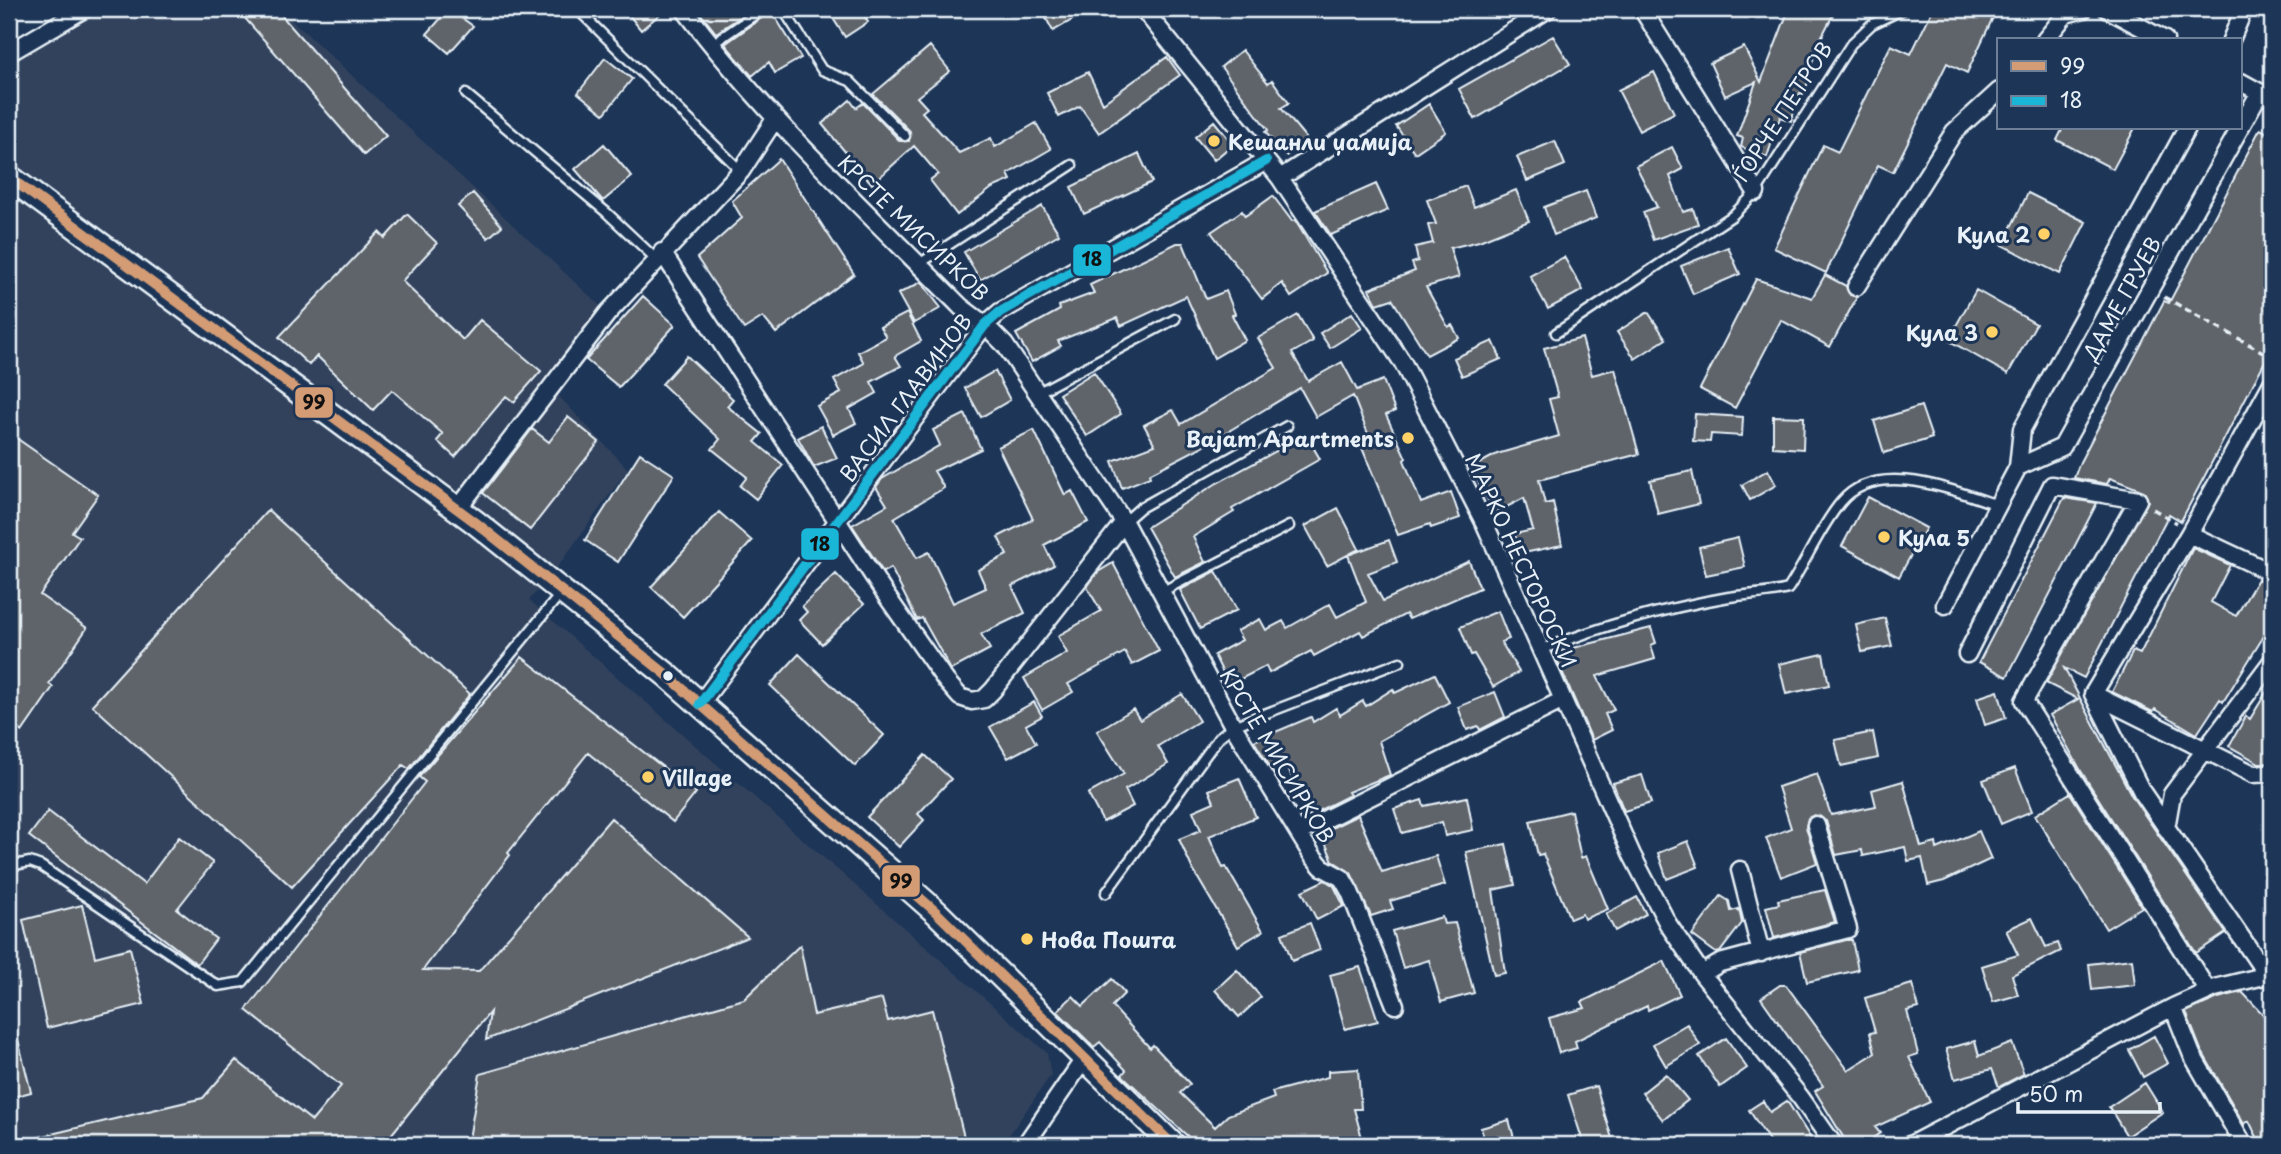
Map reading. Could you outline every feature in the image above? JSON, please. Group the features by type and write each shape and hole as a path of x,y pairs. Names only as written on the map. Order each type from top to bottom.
{"street":[{"path":"9,51 84,9"},
{"name":"КРСТЕ МИСИРКОВ","path":"684,9 711,45 775,119 961,307 1005,345 1124,522 1233,726 1322,867 1342,878 1395,1004"},
{"name":"МАРКО НЕСТОРОСКИ","path":"1143,9 1280,178 1403,363 1484,522 1632,855 1668,924 1702,974 1801,1098 1833,1145"},
{"path":"1280,178 1548,9"},
{"path":"1642,9 1756,192"},
{"path":"2047,38 2066,14 2084,9"},
{"path":"2107,9 2161,38"},
{"path":"2232,38 2244,9"},
{"name":"ДАМЕ ГРУЕВ","path":"2242,83 2266,95 2242,125"},
{"path":"1856,287 1954,132 1997,93"},
{"path":"457,510 608,313 741,171 775,119"},
{"name":"ДАМЕ ГРУЕВ","path":"1945,605 2018,467 2022,429 2186,130"},
{"name":"ДАМЕ ГРУЕВ","path":"2018,467 2062,447 2238,130"},
{"name":"ВАСИЛ ГЛАВИНОВ","path":"700,704 985,325 1000,312 1266,161"},
{"path":"9,177 457,510 563,591 700,704 936,912 1173,1145"},
{"name":"ВАСИЛ ГЛАВИНОВ","path":"659,256 838,519 883,592 960,697 972,701 984,699 993,690 1124,522"},
{"path":"2093,694 2190,532 2272,383"},
{"path":"1967,654 2052,485 2138,500 2024,701 2208,991"},
{"path":"2190,532 2272,573"},
{"path":"2166,828 2172,794 2272,661"},
{"path":"2093,694 2253,774 2272,774"},
{"path":"1910,1145 2173,1007 2208,991 2269,974 2142,792 2093,694"},
{"path":"1300,832 1563,700"},
{"path":"2142,792 2172,794"},
{"path":"1702,974 1720,963 1848,929 1816,825"},
{"path":"1740,870 1760,953"},
{"path":"2173,1007 2192,1055 2244,1145"},
{"path":"1025,1145 1084,1059"}],"lane":[{"path":"577,9 741,171"},
{"path":"711,45 763,9"},
{"path":"783,9 822,70 850,81 905,136"},
{"name":"ЃОРЧЕ ПЕТРОВ","path":"1556,333 1732,216 1756,192 1851,44 1872,24 1904,9"},
{"path":"466,94 659,256"},
{"path":"919,264 1072,165"},
{"path":"1037,393 1175,319"},
{"path":"1124,522 1140,508 1287,426"},
{"path":"1541,650 1578,636 1651,615 1731,597 1788,589 1842,501 1866,484 1918,480 1998,505"},
{"path":"1161,592 1289,526"},
{"path":"9,866 30,862 41,866 218,986 230,987 243,982 563,591"},
{"path":"1106,893 1219,737 1233,726 1400,662"}],"path":[{"path":"2150,289 2272,357"},
{"path":"2138,500 2190,532"}],"shaded area":[{"path":"84,9 280,9 608,313 551,388 628,469 549,579 529,600 1047,1053 1051,1075 1002,1145 9,1145 9,53"}],"building":[{"path":"237,9 276,9 386,136 364,155"},
{"path":"449,9 473,26 449,53 427,34"},
{"path":"624,9 666,9 641,30"},
{"path":"697,9 752,9 716,33"},
{"path":"770,9 801,58 775,73 769,62 752,76 725,44 767,14"},
{"path":"827,9 860,9 868,22 845,37"},
{"path":"1041,9 1091,9 1053,31"},
{"path":"1789,9 1836,9 1821,38 1806,79 1809,80 1803,94 1800,93 1791,121 1780,117 1767,157 1741,147 1743,138 1737,136 1756,82 1725,96 1710,63 1744,47 1761,82"},
{"path":"1933,9 1997,9 1967,73 1947,63 1893,172 1878,165 1826,273 1774,248 1823,145 1838,152 1891,45 1911,54"},
{"path":"1553,36 1570,64 1475,119 1459,89"},
{"path":"930,46 950,71 917,97 927,108 922,112 959,153 991,138 995,147 1036,123 1051,149 1008,174 1011,180 992,188 957,215 930,180 938,174 914,146 872,184 822,124 850,100 856,108 863,103 900,141 909,141 910,131 873,94"},
{"path":"1242,50 1268,83 1272,80 1289,103 1281,108 1306,138 1286,156 1265,132 1268,130 1221,67"},
{"path":"1167,57 1180,75 1099,133 1080,106 1059,117 1047,93 1088,72 1103,103"},
{"path":"605,58 632,79 604,114 578,93"},
{"path":"1654,72 1674,113 1639,131 1618,90"},
{"path":"1429,104 1446,132 1415,153 1396,126"},
{"name":"Кешанли џамија","path":"1214,121 1233,144 1214,160 1195,137"},
{"path":"2260,129 2272,135 2272,348 2181,521 2169,514 2084,678 2064,668 2133,798 2226,933 2196,953 2081,771 2050,715 2078,699 2046,683 2148,501 2144,491 2110,478 2107,484 2074,478 2080,462 2164,301 2169,303"},
{"path":"2062,130 2134,130 2113,169 2057,140"},
{"path":"1555,141 1565,165 1527,181 1517,157"},
{"path":"604,144 632,177 603,201 575,169"},
{"path":"1672,147 1683,169 1670,176 1683,212 1693,209 1698,224 1653,240 1643,212 1657,207 1636,166"},
{"path":"1139,154 1152,182 1084,214 1071,187"},
{"path":"779,159 854,274 776,333 763,317 744,329 697,258 742,218 732,201"},
{"path":"1376,184 1388,210 1331,235 1315,211"},
{"path":"1466,186 1474,207 1516,190 1529,221 1479,241 1450,248 1459,277 1426,287 1448,327 1452,325 1459,338 1427,355 1392,299 1377,304 1369,289 1415,271 1412,263 1418,261 1415,247 1433,243 1428,225 1436,224 1427,200"},
{"path":"1586,191 1596,218 1554,235 1544,207"},
{"path":"473,193 502,226 488,238 458,206"},
{"name":"Кула 2","path":"2028,193 2086,222 2060,274 2002,245"},
{"path":"1273,196 1292,221 1295,220 1327,273 1291,297 1282,283 1262,299 1211,232 1242,211 1245,216"},
{"path":"1042,206 1059,234 980,280 964,252"},
{"path":"407,214 437,243 402,281 463,340 480,320 541,371 514,402 506,396 455,457 437,441 443,434 392,390 373,410 317,356 309,365 279,337 379,232 385,238"},
{"path":"1177,243 1183,243 1206,299 1226,291 1235,314 1232,315 1245,340 1214,358 1186,296 1121,326 1117,318 1058,341 1061,346 1032,362 1016,334 1060,310 1059,306 1094,293 1090,285"},
{"path":"1728,247 1740,274 1693,294 1681,266"},
{"path":"1564,257 1583,290 1548,309 1530,276"},
{"path":"1825,275 1846,286 1850,295 1857,297 1830,347 1781,320 1735,408 1700,389 1756,279 1812,298"},
{"path":"921,282 941,308 914,323 898,294"},
{"name":"Кула 3","path":"1976,290 2036,324 2008,374 1948,340"},
{"path":"643,296 675,325 619,387 586,360"},
{"path":"1648,312 1666,339 1635,359 1617,332"},
{"path":"907,313 921,341 895,356 901,366 871,382 877,393 849,409 856,423 833,435 817,406 841,393 834,380 864,363 858,352 886,337 880,327"},
{"path":"1352,313 1362,328 1330,348 1320,333"},
{"path":"1298,315 1313,341 1292,353 1308,381 1342,362 1357,390 1383,380 1395,411 1386,415 1406,458 1404,460 1421,503 1451,492 1460,518 1431,528 1430,524 1398,535 1360,443 1370,439 1353,396 1316,417 1300,388 1209,443 1149,474 1150,477 1122,488 1112,461 1155,445 1144,425 1173,410 1181,424 1276,368 1258,338"},
{"path":"1582,338 1592,375 1615,369 1639,454 1539,480 1545,504 1553,502 1562,545 1519,554 1515,534 1533,530 1524,498 1495,513 1471,468 1497,454 1559,436 1549,399 1558,397 1544,348"},
{"path":"1493,341 1501,359 1462,376 1454,358"},
{"path":"687,356 733,399 727,406 762,434 755,442 783,465 756,499 740,486 747,477 712,449 720,439 662,384"},
{"path":"995,371 1010,400 981,417 965,388"},
{"path":"1094,372 1121,414 1087,436 1059,394"},
{"path":"1921,406 1932,438 1884,453 1874,421"},
{"path":"965,414 981,449 934,471 944,488 894,518 917,558 929,552 953,603 986,588 978,570 1007,555 998,537 1033,519 998,447 1034,430 1065,495 1072,491 1088,522 1044,545 1054,565 1012,586 1025,613 981,634 990,649 951,670 922,618 917,620 891,568 883,572 852,525 887,505 876,487 882,479 940,445 933,430"},
{"path":"1695,414 1743,417 1742,436 1711,434 1710,442 1693,441"},
{"path":"1773,416 1804,417 1803,449 1773,447"},
{"path":"568,417 599,442 530,530 483,493 532,429 549,442"},
{"path":"821,426 837,458 814,467 798,438"},
{"path":"9,433 98,495 72,532 80,537 40,595 87,628 49,684 53,687 22,732 9,722"},
{"path":"1306,435 1320,459 1232,509 1234,512 1193,537 1205,562 1175,577 1147,527 1217,483"},
{"path":"640,453 674,475 618,562 585,540"},
{"path":"1768,470 1776,485 1750,500 1742,485"},
{"path":"1692,471 1699,504 1658,514 1650,480"},
{"name":"Кула 5","path":"1868,497 1926,528 1899,577 1842,546"},
{"path":"2064,498 2097,503 2007,677 1979,662"},
{"path":"1338,508 1359,549 1327,566 1305,526"},
{"path":"268,510 470,694 409,769 403,765 292,887 92,705"},
{"path":"719,512 752,541 683,617 651,587"},
{"path":"1738,538 1745,567 1706,575 1699,547"},
{"path":"1389,540 1397,562 1368,573 1383,601 1469,561 1480,588 1409,619 1406,614 1363,636 1360,631 1314,656 1311,651 1269,673 1266,666 1229,685 1214,655 1242,640 1237,631 1260,619 1266,630 1283,621 1287,628 1330,604 1337,617 1366,602 1348,555"},
{"path":"2193,548 2230,565 2211,602 2236,616 2258,579 2272,588 2272,623 2223,702 2220,699 2197,734 2155,709 2153,712 2112,692 2133,651 2140,654"},
{"path":"1113,563 1159,651 1132,665 1125,652 1068,684 1073,692 1042,710 1024,678 1067,653 1058,636 1101,611 1087,587 1098,572"},
{"path":"1216,571 1237,610 1200,629 1180,590"},
{"path":"836,574 864,604 822,644 799,620 807,612 802,606"},
{"path":"1498,611 1509,639 1501,642 1519,672 1493,687 1474,654 1471,655 1460,627"},
{"path":"1885,618 1892,646 1862,652 1856,625"},
{"path":"1651,628 1656,643 1651,645 1655,659 1597,676 1614,710 1605,714 1612,730 1592,740 1554,653"},
{"path":"799,654 884,735 855,766 770,685"},
{"path":"1823,654 1829,685 1786,694 1779,664"},
{"path":"522,657 696,793 673,822 588,753 508,853 510,855 423,970 479,971 611,818 748,937 486,1040 490,1012 383,1145 30,1145 30,1139 203,1098 236,1060 312,1121 341,1086 246,1010 425,782 419,777"},
{"path":"1435,674 1449,702 1379,741 1390,775 1348,792 1350,795 1306,817 1287,764 1272,770 1254,741 1311,717 1313,722 1336,708 1340,715 1363,701 1366,706 1393,689 1395,693"},
{"path":"2272,683 2272,756 2269,763 2259,763 2229,746 2246,716 2250,719"},
{"path":"1998,691 2006,718 1985,725 1977,698"},
{"path":"1495,692 1505,717 1480,730 1478,726 1467,730 1458,707"},
{"path":"1182,694 1199,721 1158,746 1168,764 1125,790 1133,806 1103,822 1088,794 1124,774 1097,731 1133,709 1140,720"},
{"path":"1034,702 1042,716 1026,725 1036,743 1008,758 990,727"},
{"path":"1873,732 1878,758 1841,766 1835,740"},
{"path":"925,755 951,779 918,814 924,820 899,847 867,817"},
{"path":"2015,768 2032,811 2001,824 1983,780"},
{"path":"1817,774 1831,815 1876,806 1872,790 1903,781 1921,847 1936,843 1937,849 1979,831 1991,859 1944,881 1928,885 1922,858 1908,861 1905,847 1863,856 1862,850 1836,855 1826,821 1814,815 1808,818 1806,827 1817,863 1781,877 1766,838 1791,828 1778,787"},
{"path":"1642,775 1651,803 1624,811 1613,783"},
{"path":"1239,778 1256,817 1209,836 1223,868 1226,867 1263,931 1238,946 1192,868 1179,839 1201,830 1193,811 1214,802 1209,790"},
{"path":"2070,793 2142,907 2106,929 2035,815"},
{"path":"1467,797 1473,830 1445,836 1442,822 1402,833 1394,809 1422,800 1424,806"},
{"path":"48,811 144,884 179,837 213,863 177,909 216,939 197,964 29,836"},
{"path":"1571,811 1581,858 1586,856 1608,909 1584,919 1582,914 1570,919 1543,854 1538,855 1530,821"},
{"path":"1358,815 1382,872 1436,856 1445,885 1390,901 1393,909 1371,916 1351,873 1333,861 1321,833"},
{"path":"1688,841 1698,867 1667,879 1658,853"},
{"path":"1506,844 1515,885 1493,890 1505,973 1494,975 1466,852"},
{"path":"1325,880 1334,886 1344,906 1317,920 1302,891"},
{"path":"1825,890 1835,922 1774,938 1766,907 1779,904 1778,900"},
{"path":"1721,896 1729,901 1731,911 1739,909 1742,923 1720,952 1716,953 1692,935"},
{"path":"1637,897 1646,914 1615,931 1606,914"},
{"path":"82,905 95,957 130,948 144,1004 47,1028 23,920"},
{"path":"1442,917 1444,924 1455,923 1474,993 1441,1002 1429,960 1403,968 1392,931"},
{"path":"2032,918 2046,947 2058,943 2061,951 2012,975 2018,995 1993,1002 1982,966 2018,955 2006,930"},
{"path":"1310,923 1320,950 1292,961 1282,934"},
{"path":"1852,940 1858,970 1807,982 1800,952"},
{"path":"800,945 814,1015 882,999 888,1021 932,1010 966,1145 468,1145 480,1074 744,999"},
{"path":"2132,959 2135,985 2092,990 2089,964"},
{"path":"1664,961 1680,995 1648,1010 1647,1006 1575,1041 1577,1048 1559,1053 1549,1018 1585,1008 1582,1002"},
{"path":"1360,967 1378,1021 1345,1029 1330,975"},
{"path":"1237,970 1261,997 1239,1017 1215,990"},
{"path":"1112,979 1125,993 1112,1006 1150,1048 1153,1045 1190,1084 1180,1093 1215,1127 1228,1115 1274,1098 1272,1092 1328,1077 1328,1071 1358,1069 1361,1109 1354,1109 1364,1145 1197,1145 1122,1075 1126,1070 1100,1042 1094,1047 1057,1011 1073,996 1083,1006"},
{"path":"1912,984 1919,1008 1907,1011 1918,1054 1909,1057 1930,1102 1875,1127 1880,1133 1863,1145 1848,1145 1815,1091 1823,1086 1761,998 1780,985 1786,985 1848,1070 1875,1053 1870,1033 1875,1032 1865,998"},
{"path":"2242,992 2262,1013 2272,1031 2272,1145 2261,1145 2249,1121 2244,1124 2201,1050 2186,1012 2218,998"},
{"path":"14,1023 31,1092 9,1098 9,1024"},
{"path":"1687,1024 1700,1045 1666,1066 1653,1044"},
{"path":"2154,1036 2168,1063 2143,1077 2129,1050"},
{"path":"1726,1038 1747,1068 1720,1087 1699,1056"},
{"path":"1975,1041 1979,1056 2012,1043 2024,1074 1999,1087 1992,1069 1955,1079 1946,1049"},
{"path":"1666,1074 1688,1100 1663,1120 1642,1093"},
{"path":"2145,1083 2163,1112 2127,1136 2109,1107"},
{"path":"1596,1086 1614,1145 1584,1145 1568,1095"},
{"path":"1763,1101 1770,1112 1787,1101 1815,1145 1772,1145 1749,1110"},
{"path":"1509,1120 1516,1145 1486,1145 1481,1128"}],"transit line":[{"name":"18","path":"700,704 985,325 1000,312 1266,161"},
{"name":"99","path":"9,177 475,522 667,675 936,912 1173,1145"}],"place":[{"name":"Кешанли џамија","path":"1214,141"},
{"name":"Кула 2","path":"2044,234"},
{"name":"Кула 3","path":"1992,332"},
{"name":"Bajam Apartments","path":"1408,438"},
{"name":"Кула 5","path":"1884,537"},
{"name":"Village","path":"648,777"},
{"name":"Нова Пошта","path":"1027,939"}]}
